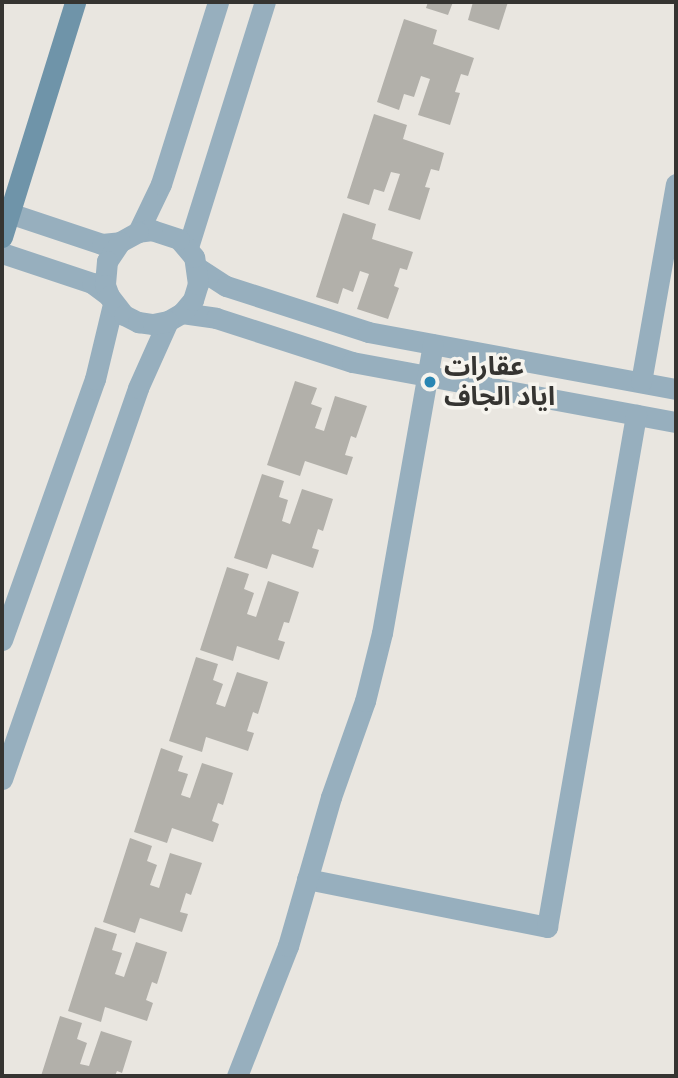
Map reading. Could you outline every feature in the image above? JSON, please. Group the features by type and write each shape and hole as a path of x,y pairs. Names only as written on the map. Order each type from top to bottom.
{"street":[{"path":"2,237 75,2"},
{"path":"2,640 94,379 111,300 105,285 107,261 129,237 161,184 218,2"},
{"path":"188,247 265,2"},
{"path":"640,382 676,184"},
{"path":"2,779 138,388 175,317 193,300 198,285 198,268 188,247 167,232 102,243 9,213"},
{"path":"2,253 92,283 124,315 138,322 153,324 175,317 216,318 352,362 676,422"},
{"path":"198,268 226,286 368,332 676,389"},
{"path":"237,1076 288,946 365,701 382,633 433,344"},
{"path":"307,879 547,927 636,415"}],"building":[{"path":"428,2 453,2 448,15 426,8"},
{"path":"473,2 508,2 499,30 468,20"},
{"path":"404,19 437,30 433,44 474,58 468,76 461,74 455,92 460,93 450,125 418,115 430,79 421,76 414,97 404,94 399,110 377,102"},
{"path":"374,114 407,125 403,139 444,153 439,171 431,169 425,187 430,188 420,220 388,210 400,174 391,172 384,192 374,189 369,205 347,198"},
{"path":"343,213 376,224 372,239 413,252 407,270 400,268 394,286 399,288 388,319 357,309 369,274 360,271 353,292 343,288 338,304 316,297"},
{"path":"295,381 317,388 311,404 322,408 315,428 324,431 335,396 367,406 356,438 351,436 345,455 353,457 347,475 305,461 300,476 267,465"},
{"path":"262,474 284,481 279,497 288,500 282,521 290,524 302,489 333,499 323,531 318,529 312,548 319,550 313,568 272,554 267,569 234,558"},
{"path":"227,567 249,574 244,589 254,593 247,614 256,617 268,581 299,592 289,623 284,622 278,640 285,642 279,660 237,646 233,661 200,650"},
{"path":"196,657 218,664 213,680 223,684 216,704 225,707 237,672 268,682 258,714 253,712 247,731 254,733 248,751 206,737 202,752 169,741"},
{"path":"161,748 183,756 178,771 188,774 181,795 190,798 202,763 233,773 223,805 218,803 212,821 219,824 213,842 172,828 167,843 134,832"},
{"path":"130,838 152,846 147,861 157,865 150,885 159,888 170,853 202,863 191,895 186,893 180,912 188,914 182,932 140,918 135,933 103,922"},
{"path":"95,927 117,934 112,950 122,953 115,974 124,977 136,942 167,952 157,984 152,982 146,1000 153,1003 147,1021 105,1007 101,1022 68,1011"},
{"path":"60,1016 82,1023 77,1039 87,1043 80,1064 89,1066 101,1031 132,1041 122,1073 117,1071 115,1076 41,1076"}],"place":[{"name":"عقارات اياد الجاف","path":"430,382"}]}
